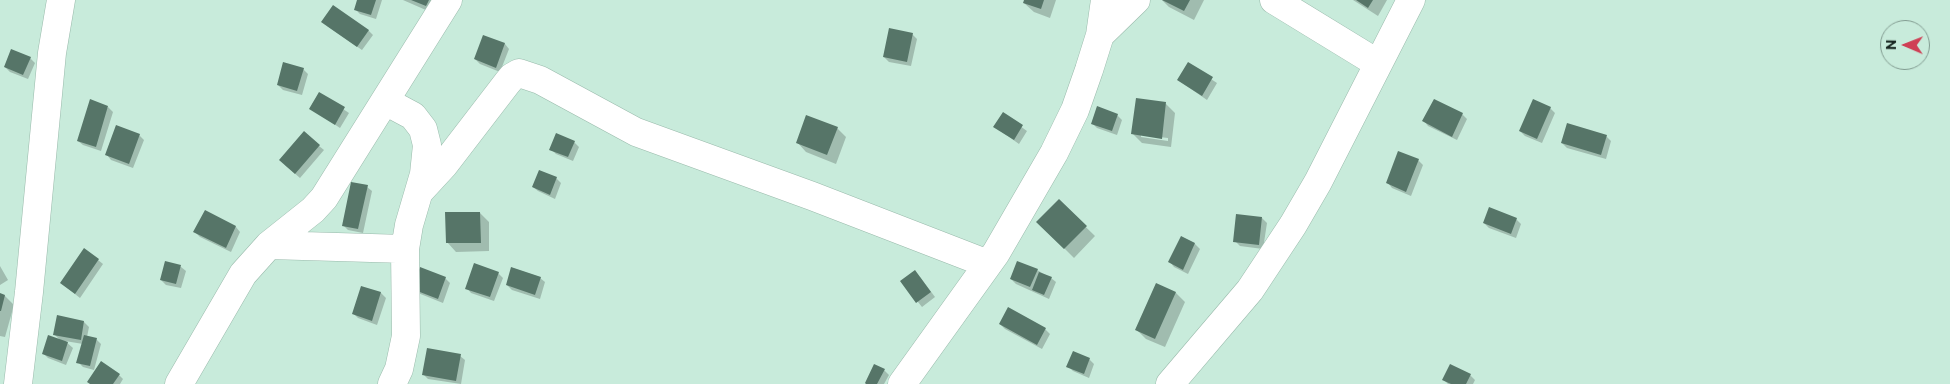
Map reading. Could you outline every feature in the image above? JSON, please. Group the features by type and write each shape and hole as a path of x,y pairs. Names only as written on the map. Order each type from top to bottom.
{"street":[{"path":"18,384 29,292 52,53 61,0"},
{"path":"179,384 243,274 269,245 313,210 324,198 448,0"},
{"path":"902,384 988,264 1027,203 1054,153 1075,110 1100,35 1105,0"},
{"path":"1100,35 1136,0"},
{"path":"1274,0 1377,63"},
{"path":"1170,384 1250,290 1293,225 1318,182 1377,63 1411,0"},
{"path":"420,191 444,165 512,77 519,73 540,80 636,132 812,196 988,264"},
{"path":"385,101 414,116 423,129 427,145 420,191 409,225 405,249 406,336 399,369 392,384"},
{"path":"269,245 405,249"}],"building":[{"path":"357,0 376,0 371,15 354,10"},
{"path":"411,0 429,0 426,6"},
{"path":"1024,0 1044,0 1041,9 1023,3"},
{"path":"1162,0 1190,0 1184,11"},
{"path":"1356,0 1373,0 1368,8"},
{"path":"333,5 369,30 357,47 321,22"},
{"path":"889,28 913,33 907,62 883,57"},
{"path":"483,35 505,43 496,68 474,59"},
{"path":"11,49 31,57 23,75 4,67"},
{"path":"283,62 304,68 297,91 277,85"},
{"path":"1188,62 1213,77 1202,96 1177,80"},
{"path":"319,92 345,107 335,125 309,109"},
{"path":"1136,98 1166,102 1162,139 1131,134"},
{"path":"90,99 108,106 96,147 77,141"},
{"path":"1434,99 1463,113 1452,137 1422,121"},
{"path":"1533,99 1551,107 1537,139 1519,131"},
{"path":"1097,106 1118,114 1112,131 1091,124"},
{"path":"1003,112 1023,125 1014,140 993,127"},
{"path":"806,115 838,127 827,155 796,143"},
{"path":"1567,123 1607,135 1601,155 1561,143"},
{"path":"116,125 140,134 129,164 105,155"},
{"path":"304,131 320,145 295,174 279,160"},
{"path":"556,133 575,141 568,157 549,150"},
{"path":"1398,151 1419,159 1406,192 1386,183"},
{"path":"539,170 557,177 550,195 532,187"},
{"path":"351,182 368,185 358,229 342,226"},
{"path":"1059,199 1087,226 1064,249 1036,222"},
{"path":"1489,207 1517,218 1511,234 1483,223"},
{"path":"205,210 236,226 226,248 193,232"},
{"path":"445,212 480,212 481,243 446,243"},
{"path":"1236,214 1262,217 1259,245 1233,242"},
{"path":"1181,236 1195,243 1183,270 1168,262"},
{"path":"84,248 99,259 75,294 60,283"},
{"path":"165,261 181,265 176,284 160,280"},
{"path":"1017,261 1038,269 1030,287 1010,279"},
{"path":"474,263 499,272 490,297 465,289"},
{"path":"420,267 446,277 438,299 412,289"},
{"path":"511,267 541,277 535,295 506,285"},
{"path":"915,270 931,292 916,303 900,281"},
{"path":"1039,272 1052,277 1044,295 1032,290"},
{"path":"1156,283 1176,292 1155,339 1135,330"},
{"path":"361,286 381,292 372,321 352,314"},
{"path":"0,293 5,295 1,311 0,311"},
{"path":"1008,307 1046,328 1037,345 999,324"},
{"path":"57,315 84,321 81,340 53,335"},
{"path":"48,335 68,342 62,361 42,354"},
{"path":"84,335 97,338 90,366 76,363"},
{"path":"427,348 461,354 456,381 422,375"},
{"path":"1073,351 1090,358 1084,374 1066,367"},
{"path":"101,361 120,374 113,384 90,384 87,382"},
{"path":"874,364 885,369 877,384 866,384 865,383"},
{"path":"1450,364 1471,374 1466,384 1451,384 1442,380"}]}
